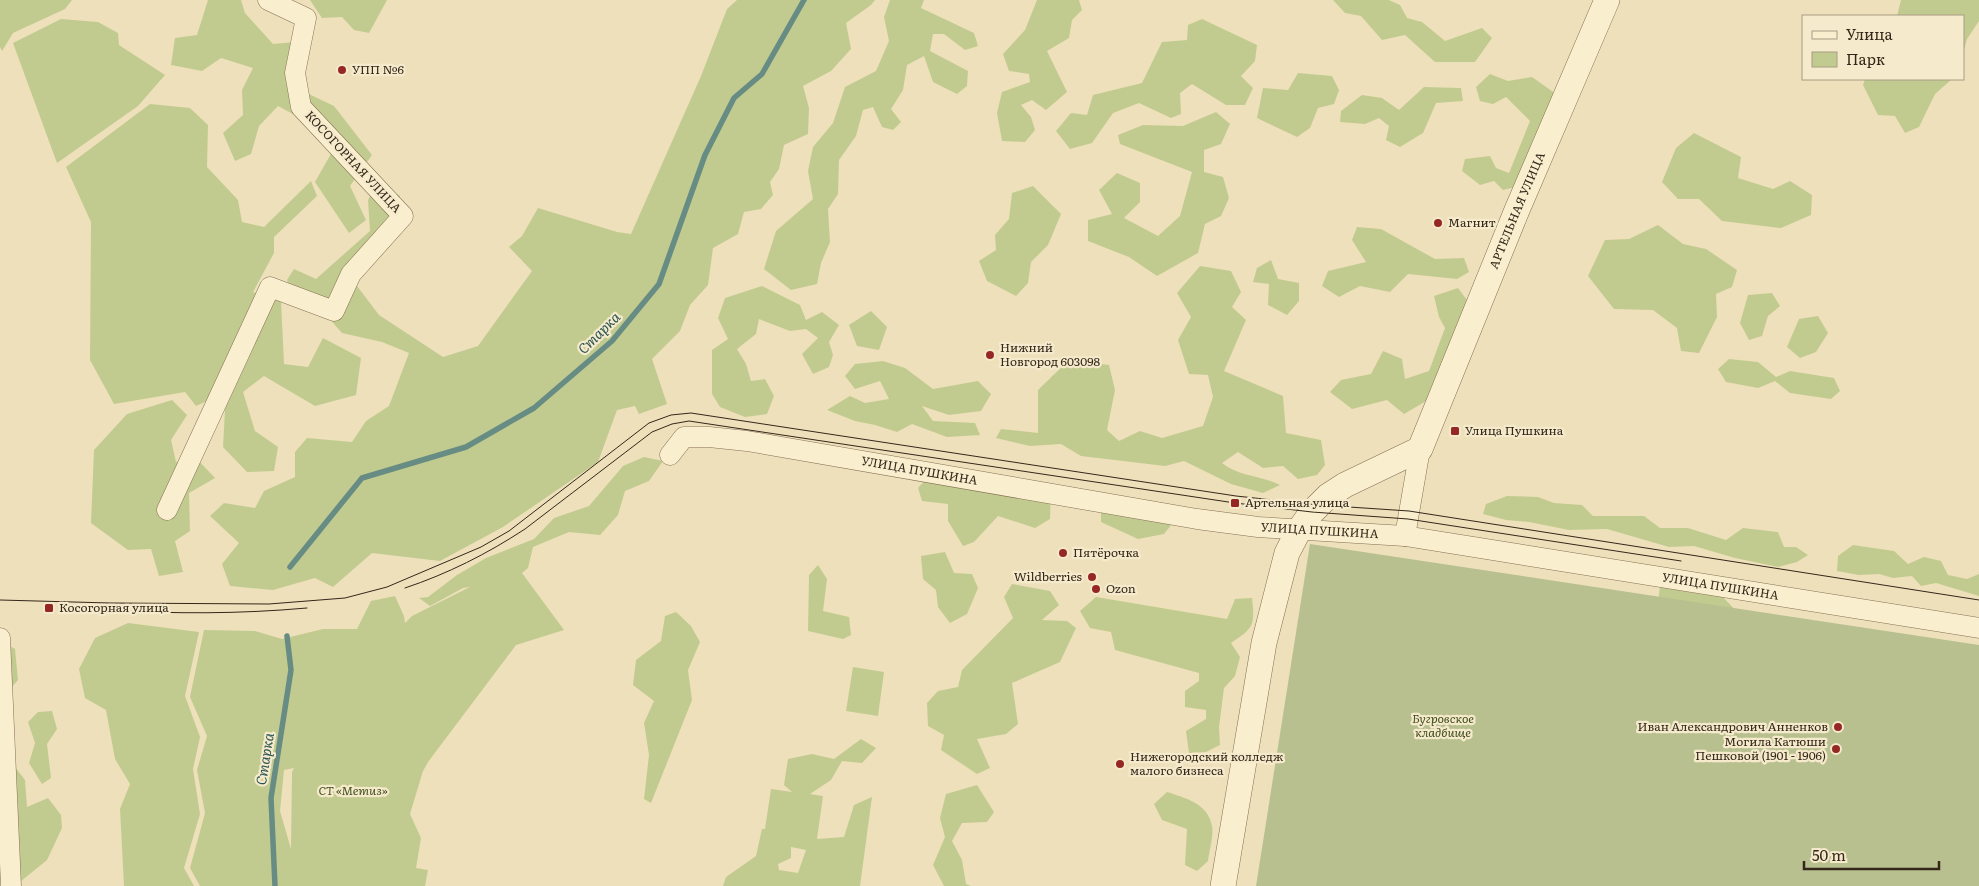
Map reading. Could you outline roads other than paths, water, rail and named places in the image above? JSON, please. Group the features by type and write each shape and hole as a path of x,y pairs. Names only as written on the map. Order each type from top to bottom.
{"street":[{"name":"КОСОГОРНАЯ УЛИЦА","path":"167,510 270,286 334,311 351,274 403,216 300,107 295,73 306,18 268,0"},
{"name":"АРТЕЛЬНАЯ УЛИЦА","path":"1405,536 1420,450 1517,210 1607,0"},
{"name":"УЛИЦА ПУШКИНА","path":"670,455 684,437 709,437 747,441 1197,519 1299,530 1405,536 1979,628"},
{"path":"1224,886 1264,643 1287,553 1299,530 1312,512 1328,496 1345,485 1420,450"},
{"path":"1382,468 1399,467 1410,472 1415,479"},
{"path":"0,638 11,886"}],"waterway":[{"name":"Старка","path":"290,567 362,478 466,447 534,408 612,341 659,284 705,155 734,98 762,74 804,0"},
{"name":"Старка","path":"275,886 271,798 291,670 287,636"}],"tram line":[{"path":"0,600 269,604 345,598 387,587 481,547 509,531 649,423 671,415 691,413 1236,496 1319,505 1409,511 1979,600"},
{"path":"405,588 467,563 496,547 525,529 652,432 672,424 689,421 1235,503 1312,512 1408,519 1681,561"},
{"path":"107,610 207,613 307,608"}],"place":[{"name":"УПП №6","path":"342,70"},
{"name":"Магнит","path":"1438,223"},
{"name":"Нижний Новгород 603098","path":"990,355"},
{"name":"Улица Пушкина","path":"1455,431"},
{"name":"Артельная улица","path":"1235,503"},
{"name":"Пятёрочка","path":"1063,553"},
{"name":"Wildberries","path":"1092,577"},
{"name":"Ozon","path":"1096,589"},
{"name":"Косогорная улица","path":"49,608"},
{"name":"Иван Александрович Анненков","path":"1838,727"},
{"name":"Могила Катюши Пешковой (1901 - 1906)","path":"1836,749"},
{"name":"Нижегородский колледж малого бизнеса","path":"1120,764"}],"park label":[{"name":"Бугровское кладбище","path":"1443,726"},
{"name":"СТ «Метиз»","path":"353,791"}]}
